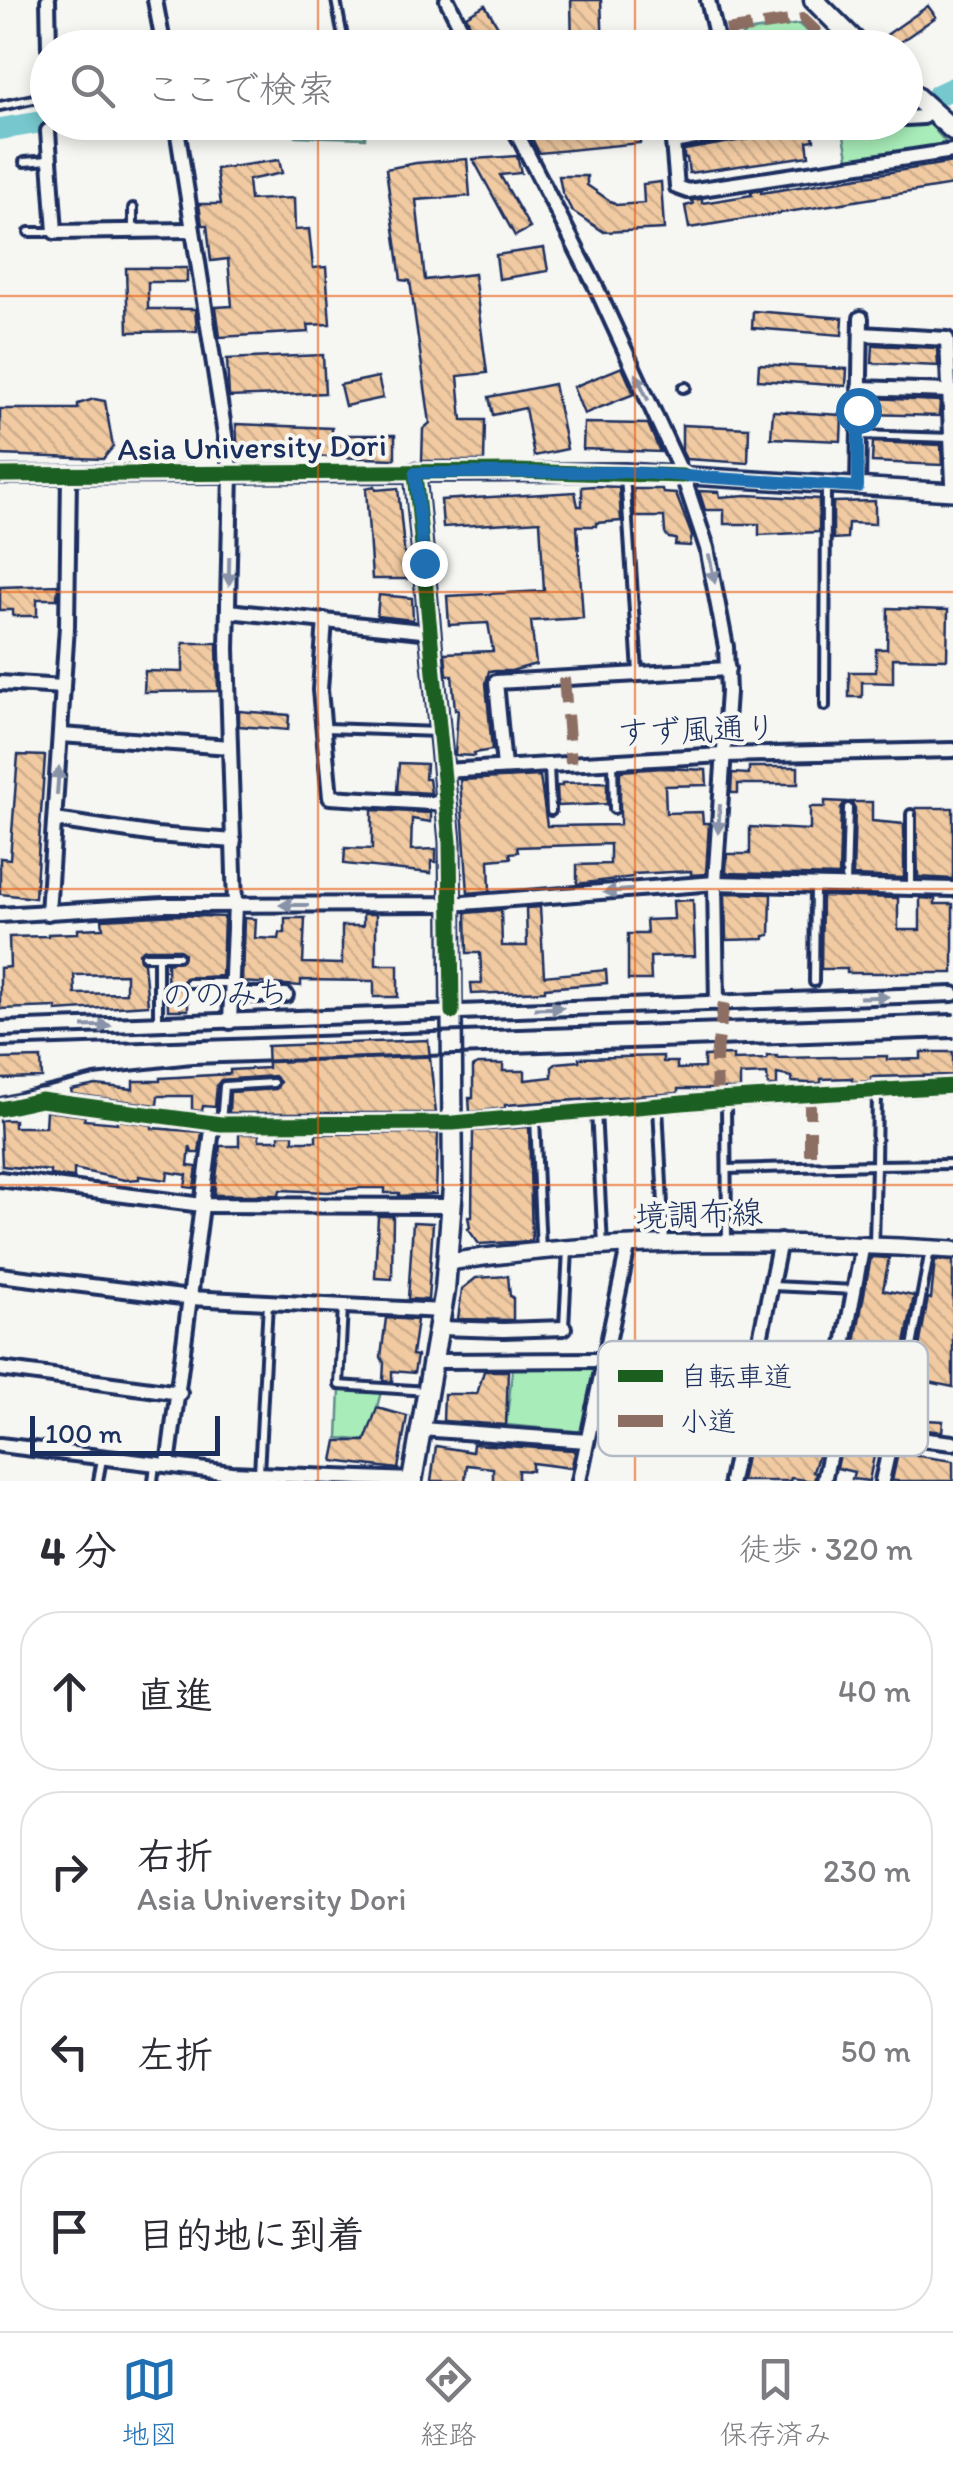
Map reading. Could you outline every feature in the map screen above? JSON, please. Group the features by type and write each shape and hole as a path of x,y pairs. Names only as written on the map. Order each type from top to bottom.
{"main road":[{"path":"814,0 844,30"},
{"path":"923,104 953,130"},
{"path":"412,1481 448,1262 453,1123 447,804 415,473"}],"street":[{"path":"48,0 49,30"},
{"path":"155,0 161,30"},
{"path":"447,0 462,30"},
{"path":"708,0 715,30"},
{"path":"923,116 931,111"},
{"path":"49,140 55,232 191,230"},
{"path":"178,140 231,473 228,610 236,905 230,1022"},
{"path":"521,140 573,239 684,476 708,548 728,669 715,883 717,1003"},
{"path":"684,140 673,142 678,187 688,191 953,151"},
{"path":"858,487 861,318"},
{"path":"860,334 948,339 953,482"},
{"path":"859,388 949,391"},
{"name":"Asia University Dori","path":"0,476 625,472 953,492"},
{"path":"48,914 62,735 69,476"},
{"path":"228,610 431,632"},
{"path":"325,620 320,690 330,797 447,804"},
{"path":"504,767 496,682 728,669"},
{"path":"0,683 62,687"},
{"path":"62,735 230,747"},
{"name":"すず風通り","path":"444,771 723,755 953,750"},
{"path":"56,820 156,836 234,840"},
{"path":"0,915 164,905 451,904 715,883 953,889"},
{"path":"231,989 286,995"},
{"name":"ののみち","path":"0,1029 953,994"},
{"path":"0,1109 41,1100 217,1123 453,1123 658,1104 953,1086"},
{"path":"162,1465 180,1393 202,1206 217,1123"},
{"path":"0,1180 202,1206 452,1206"},
{"name":"境調布線","path":"448,1262 541,1250 727,1242 953,1250"},
{"path":"762,1341 780,1242"},
{"path":"844,1341 868,1244"},
{"path":"607,1341 628,1247"},
{"path":"0,1275 190,1298 343,1305 503,1330 564,1328"},
{"path":"433,1361 598,1360"},
{"path":"0,1369 180,1393"},
{"path":"579,1481 598,1387"},
{"path":"594,1408 598,1408"},
{"path":"422,1430 587,1440"},
{"path":"928,1440 953,1443"},
{"path":"0,1445 230,1477 259,1473 412,1481"},
{"path":"731,1481 737,1456"},
{"path":"824,1481 828,1456"},
{"path":"882,1481 886,1456"}],"lane":[{"path":"336,0 342,30"},
{"path":"0,106 30,101"},
{"path":"24,162 50,160"},
{"path":"133,208 133,231"},
{"path":"29,232 55,232"},
{"path":"857,435 951,438"},
{"path":"625,472 638,673"},
{"path":"825,706 826,485"},
{"path":"325,728 441,732"},
{"path":"612,761 614,809"},
{"path":"549,765 551,812"},
{"path":"846,886 848,808"},
{"path":"911,814 911,888"},
{"path":"814,982 816,886"},
{"path":"144,956 178,956"},
{"path":"158,956 158,1024"},
{"path":"188,983 231,989"},
{"path":"217,1123 224,1086 273,1084"},
{"path":"868,1244 876,1165 877,1090"},
{"path":"726,1099 727,1242"},
{"path":"658,1104 665,1245"},
{"path":"596,1110 602,1248"},
{"path":"534,1116 541,1250"},
{"path":"727,1169 953,1164"},
{"path":"913,1341 930,1248"},
{"path":"564,1328 568,1249"},
{"path":"772,1286 854,1290"},
{"path":"259,1473 268,1301"},
{"path":"343,1305 339,1385 428,1391"},
{"path":"98,1481 102,1457"},
{"path":"153,1481 162,1465"}],"green space":[{"path":"799,24 806,30 759,30"},
{"path":"923,123 929,123 947,144 849,162 845,140 923,140"},
{"path":"513,1363 595,1364 583,1432 506,1425"},
{"path":"340,1389 381,1392 368,1441 338,1438"}],"building":[{"path":"571,0 601,0 602,30 572,30"},
{"path":"485,5 500,30 473,30 466,16"},
{"path":"928,6 936,17 917,30 894,30"},
{"path":"533,140 640,140 640,143 539,153"},
{"path":"742,140 814,140 807,141 809,156 689,173 684,150"},
{"path":"517,156 521,173 500,175 530,228 515,236 473,159"},
{"path":"467,159 470,196 416,200 425,280 474,274 487,373 458,376 462,420 485,420 484,461 422,461 423,429 430,423 410,281 401,280 386,169"},
{"path":"279,160 282,173 248,180 250,200 294,198 295,230 309,229 313,268 326,267 330,324 308,325 309,332 220,337 216,307 232,306 228,259 211,261 207,225 202,225 199,204 221,204 216,169"},
{"path":"953,162 953,185 689,228 685,206 693,204 692,200 702,199 702,203 761,190"},
{"path":"559,176 587,176 587,185 616,205 644,203 643,184 661,182 664,229 604,232 572,211"},
{"path":"544,248 548,271 499,279 496,255"},
{"path":"126,268 187,268 187,282 148,282 148,309 195,309 197,331 128,332"},
{"path":"753,311 843,318 842,335 752,328"},
{"path":"873,345 937,348 938,366 872,363"},
{"path":"323,355 325,393 229,397 227,359"},
{"path":"759,364 847,369 846,386 758,380"},
{"path":"622,367 634,394 584,414 573,387"},
{"path":"378,377 383,398 345,406 340,385"},
{"path":"554,384 567,449 534,456 525,408 493,415 489,397"},
{"path":"870,398 940,401 939,416 869,414"},
{"path":"94,399 105,401 113,447 103,459 0,455 0,409 78,409 78,404"},
{"path":"773,411 842,415 841,441 771,438"},
{"path":"584,423 648,424 660,452 583,449"},
{"path":"236,424 332,428 332,435 395,435 395,459 238,454"},
{"path":"682,425 749,428 748,463 686,459 682,451"},
{"path":"873,442 941,445 942,465 872,462"},
{"path":"375,486 376,490 398,488 407,579 372,579 366,488"},
{"path":"582,487 619,487 621,521 577,526 583,618 531,621 536,664 511,671 489,671 486,683 492,750 474,756 455,755 458,709 455,710 452,675 447,675 445,653 493,651 488,623 449,625 447,596 544,591 540,521 443,527 441,500 575,492 578,506 582,506"},
{"path":"633,489 662,489 663,493 676,494 692,536 690,546 675,545 676,539 665,533 664,517 635,517"},
{"path":"699,491 719,492 720,497 819,499 819,532 759,535 759,524 724,524 724,510 705,510"},
{"path":"875,501 875,524 848,523 847,538 833,539 833,502"},
{"path":"58,585 57,599 37,599 37,616 13,616 13,610 0,610 0,587"},
{"path":"379,595 412,598 413,620 377,616"},
{"path":"888,608 948,610 947,659 893,658 893,683 862,682 862,697 849,697 849,672 876,672 876,649 887,649"},
{"path":"183,643 217,643 218,691 144,692 145,671 183,672"},
{"path":"239,711 289,715 288,730 239,726"},
{"path":"18,755 45,756 35,898 0,894 0,858 10,859"},
{"path":"399,763 426,764 425,779 429,779 431,793 397,791"},
{"path":"749,767 798,767 798,784 738,784 738,793 731,793 732,773 749,774"},
{"path":"706,770 707,785 665,786 666,813 702,812 703,823 709,823 706,874 633,874 577,884 577,865 610,864 610,844 517,847 518,852 510,853 511,858 489,860 490,891 468,893 460,780 540,776 547,826 620,825 620,771"},
{"path":"607,782 607,804 558,806 557,786 562,783"},
{"path":"825,801 845,802 841,808 839,876 726,873 727,854 750,854 750,827 810,830 810,807 825,807"},
{"path":"851,802 872,802 872,821 904,824 904,878 853,876 855,808"},
{"path":"916,808 953,808 953,879 918,877"},
{"path":"372,810 431,813 431,822 412,819 411,850 436,849 431,873 344,864 345,848 372,849"},
{"path":"725,893 771,894 770,935 764,939 726,940"},
{"path":"822,896 898,898 898,930 920,930 920,898 935,899 935,904 953,904 953,973 847,973 847,969 821,969"},
{"path":"693,900 695,956 650,957 651,980 628,980 628,934 647,934 646,920 674,919 673,901"},
{"path":"540,907 544,976 606,970 607,983 472,994 471,983 482,983 480,953 467,953 466,913 501,910 502,946 527,946 526,908"},
{"path":"363,914 376,914 376,965 398,965 398,997 374,997 374,981 301,980 301,986 242,982 244,918 256,919 255,938 279,939 280,933 285,933 285,918 305,918 303,963 342,964 342,926 363,926"},
{"path":"224,917 222,976 185,978 182,984 188,990 188,1010 168,1010 167,963 183,960 184,953 178,949 145,949 139,953 144,963 148,1005 56,1011 56,1007 0,1009 0,968 10,967 9,937 78,933 78,929 103,928 102,919","holes":["126,974 126,993 75,994 74,975"]},
{"path":"428,1040 436,1113 229,1113 230,1092 276,1089 280,1082 274,1076 221,1080 215,1107 203,1106 202,1111 192,1110 192,1096 158,1096 157,1105 72,1094 71,1090 96,1085 133,1089 133,1081 268,1068 267,1046"},
{"path":"921,1052 953,1052 953,1075 871,1077 871,1081 852,1082 852,1078 821,1079 821,1083 809,1083 792,1082 792,1077 777,1074 777,1086 768,1086 767,1074 740,1075 740,1089 678,1089 678,1093 505,1105 470,1112 473,1066 478,1064 503,1064 503,1071 525,1071 525,1080 552,1077 552,1067 557,1063 579,1058 663,1056 663,1062 677,1062 677,1069 704,1068 704,1056 733,1055 733,1060 767,1056 887,1056 887,1060 921,1059"},
{"path":"41,1058 42,1078 0,1079 0,1059"},
{"path":"46,1111 85,1116 84,1120 117,1120 152,1128 202,1132 199,1153 192,1153 190,1146 188,1166 197,1167 194,1188 185,1187 187,1175 168,1172 167,1180 139,1176 125,1180 74,1169 74,1178 2,1166 0,1120 14,1120 14,1127 45,1127"},
{"path":"529,1127 532,1241 479,1244 468,1229 468,1217 472,1217 473,1131"},
{"path":"438,1133 436,1194 399,1196 385,1193 385,1188 359,1188 328,1192 280,1190 279,1195 214,1195 220,1146 239,1146 239,1134 279,1140 279,1134 293,1134 293,1141 316,1141 316,1134"},
{"path":"378,1216 393,1216 392,1279 375,1278"},
{"path":"413,1222 433,1223 428,1300 408,1299"},
{"path":"871,1257 889,1258 883,1290 914,1296 906,1341 855,1341"},
{"path":"935,1260 953,1261 953,1387 929,1382 928,1386 928,1341 920,1341 928,1298 931,1299"},
{"path":"508,1276 513,1320 458,1319 462,1289 476,1278"},
{"path":"386,1318 417,1320 412,1355 417,1356 414,1373 392,1371 392,1382 383,1381 381,1357"},
{"path":"484,1371 508,1371 506,1425 443,1421 444,1394 477,1394"},
{"path":"377,1408 407,1416 398,1469 333,1461 337,1441 365,1441"},
{"path":"928,1420 943,1421 942,1432 928,1430"},
{"path":"473,1444 575,1453 571,1468 532,1463 532,1471 518,1470 518,1481 493,1481 493,1468 467,1465 465,1481 431,1481 436,1446 472,1452"},
{"path":"746,1456 818,1456 814,1481 741,1481"},
{"path":"840,1456 874,1456 869,1481 852,1479 854,1472 837,1468"},
{"path":"897,1456 953,1461 953,1481 892,1481"}],"waterway":[{"path":"938,95 953,88"},
{"path":"0,129 30,124"}],"railway":[{"path":"0,1047 953,1014"},
{"path":"0,1098 94,1075 192,1064 953,1038"}],"marked path":[{"path":"732,30 803,19 814,30"},
{"path":"564,678 571,763"},
{"path":"717,1100 716,1057 724,1003"},
{"path":"810,1093 810,1167"}],"cycle path":[{"path":"0,475 515,471 683,476"},
{"path":"415,473 450,842 452,1012"},
{"path":"0,1109 41,1100 221,1124 453,1123 717,1100 953,1086"}],"route":[{"path":"424,563 415,473 625,472 858,487 858,410"}]}
